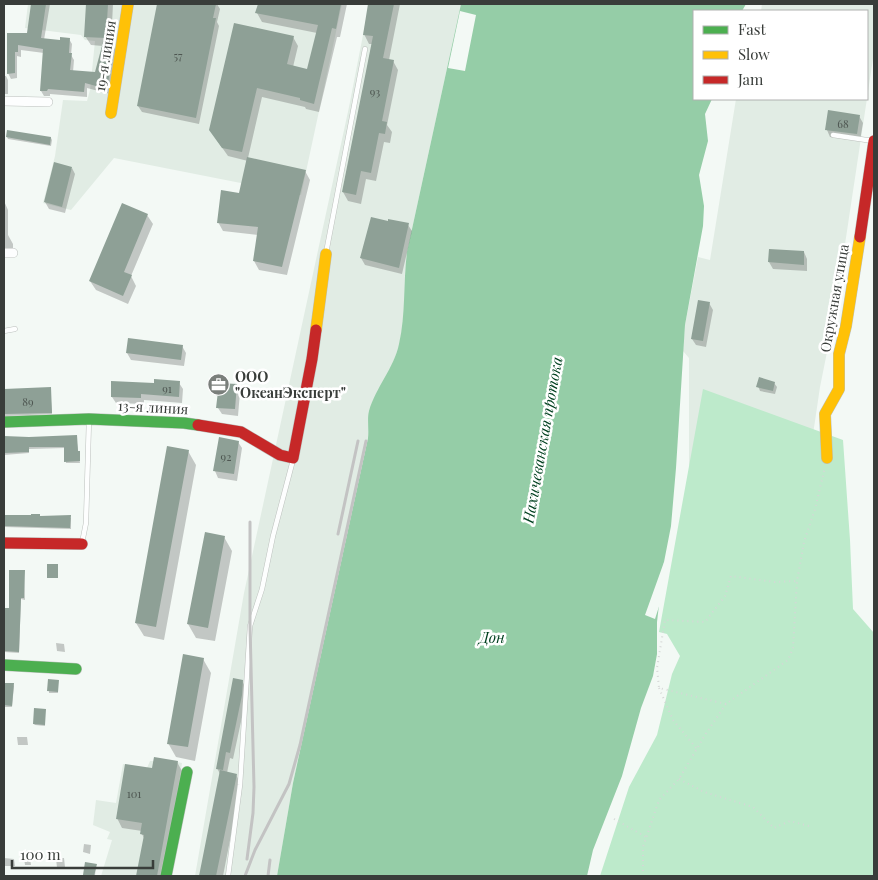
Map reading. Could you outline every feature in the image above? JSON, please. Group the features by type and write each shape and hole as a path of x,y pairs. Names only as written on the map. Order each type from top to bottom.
{"street":[{"name":"19-я линия","path":"111,113 128,4"},
{"path":"4,101 48,102"},
{"name":"Окружная улица","path":"827,458 825,414 839,389 839,354 846,326 874,141"},
{"path":"294,458 312,359 326,254"},
{"name":"13-я линия","path":"4,422 90,419 184,423 241,432 280,455 294,458"},
{"path":"4,543 82,544"},
{"path":"4,665 76,669"},
{"path":"166,876 187,772"}],"lane":[{"path":"326,254 365,49"},
{"path":"833,135 874,141"},
{"path":"4,331 15,329"},
{"path":"82,544 86,523 90,419"},
{"path":"228,876 240,785 250,626 262,589 273,536 294,458"}],"path":[{"path":"644,876 643,847 659,800 679,779 726,704 788,660 793,648 797,581 804,542 815,509 827,458"},
{"path":"697,749 672,720 659,688 657,668 665,620 705,622 725,596 731,576 775,582 797,581"},
{"path":"659,688 726,704"},
{"path":"679,779 704,792 753,807 774,828 790,821 810,826"},
{"path":"614,819 646,838"}],"shaded area":[{"path":"28,4 342,4 301,195 114,158 71,210 43,203 55,156 63,100 87,101 90,90 95,41 85,40 81,35 25,28"},
{"path":"369,4 461,4 407,252 404,320 399,346 370,410 368,437 293,783 277,876 195,876 244,593 349,107"},
{"path":"762,4 874,4 874,52 868,91 868,10 761,10"},
{"path":"736,100 867,100 834,317 820,387 792,577 689,556 689,358 683,351 685,325 698,257 710,260"},
{"path":"703,389 843,440 853,609 874,633 874,876 600,876 629,787 657,735 672,674 680,656 667,634 659,632"},
{"path":"156,758 182,763 169,852 165,852 160,876 101,876 112,840 107,839 110,832 93,825 96,800 116,803 123,764 147,768 150,761 155,761"}],"water":[{"name":"Дон","path":"461,4 746,4 743,10 693,10 693,100 712,100 705,114 708,141 699,175 704,206 703,226 685,325 676,468 671,526 664,562 657,622 657,654 653,676 641,708 622,776 593,850 587,876 277,876 293,783 368,438 369,411 397,353 399,344 403,321 407,252"}],"pier":[{"path":"460,11 476,15 465,71 448,68"},
{"path":"664,562 666,563 663,594 655,619 645,615"}],"building":[{"path":"31,4 46,4 41,38 60,40 60,37 70,38 69,53 72,53 70,70 95,72 103,42 114,45 107,89 85,83 84,92 48,89 47,91 40,91 43,49 18,45 18,52 15,52 15,73 7,74 7,33 27,33"},
{"path":"86,4 108,4 106,38 84,37"},
{"path":"157,4 216,4 213,18 216,18 196,118 137,106"},
{"path":"258,4 341,4 336,29 332,28 314,104 300,100 300,98 257,88 242,152 222,148 209,130 234,23 294,36 287,64 307,69 318,25 255,13"},
{"path":"368,4 394,4 383,58 394,60 382,121 387,122 385,134 379,133 371,173 361,171 356,195 342,192 373,36 363,35"},
{"path":"828,110 860,115 857,134 825,130"},
{"path":"7,130 51,137 50,145 6,137"},
{"path":"247,157 306,170 282,267 253,261 258,227 217,223 221,190 239,193"},
{"path":"54,162 72,167 62,207 44,202"},
{"path":"122,203 148,214 124,272 132,275 123,296 89,281"},
{"path":"371,217 409,223 399,268 360,258"},
{"path":"769,249 804,251 804,265 768,262"},
{"path":"698,300 710,302 703,341 691,339"},
{"path":"128,338 183,345 181,360 126,353"},
{"path":"759,377 775,382 773,391 756,387"},
{"path":"154,379 180,381 179,397 141,394 141,398 111,397 111,381 154,383"},
{"path":"219,383 237,384 235,409 216,408"},
{"path":"51,387 52,413 4,414 4,389"},
{"path":"77,435 80,461 64,462 64,447 29,447 29,452 4,453 4,436"},
{"path":"219,437 239,441 234,474 213,471"},
{"path":"167,446 189,450 156,627 135,623"},
{"path":"40,514 40,516 71,515 70,528 4,526 4,515"},
{"path":"205,532 225,536 208,628 187,624"},
{"path":"47,564 58,564 58,578 47,578"},
{"path":"9,570 25,570 24,598 21,598 19,652 4,651 4,608 9,608"},
{"path":"183,654 204,658 188,747 167,744"},
{"path":"233,678 243,680 242,695 230,753 226,752 223,770 216,769"},
{"path":"48,679 59,680 58,692 47,691"},
{"path":"4,683 14,683 12,706 4,705"},
{"path":"34,708 46,709 45,725 33,724"},
{"path":"154,757 178,761 157,876 136,876 144,835 140,834 142,823 116,819 125,764 152,768"},
{"path":"220,770 237,774 216,876 199,876"},
{"path":"85,862 97,864 94,876 83,875"}],"railway":[{"path":"338,534 358,441"},
{"path":"245,876 255,850 289,784 300,745 366,441"},
{"path":"247,859 253,813 254,787 250,626 250,522"},
{"path":"268,876 270,860"}],"traffic: fast":[{"path":"4,422 89,419 198,425"},
{"path":"4,665 76,669"},
{"path":"166,876 187,772"}],"traffic: slow":[{"path":"111,113 128,4"},
{"path":"827,458 825,414 839,389 839,354 846,326 860,237"},
{"path":"316,330 326,254"}],"traffic: jam":[{"path":"860,237 874,141"},
{"path":"198,425 241,432 280,455 293,458 316,330"},
{"path":"4,543 82,544"}],"place":[{"name":"ООО \"ОкеанЭксперт\"","path":"219,384"}],"water label":[{"name":"Нахичеванская протока","path":"542,440"}]}
